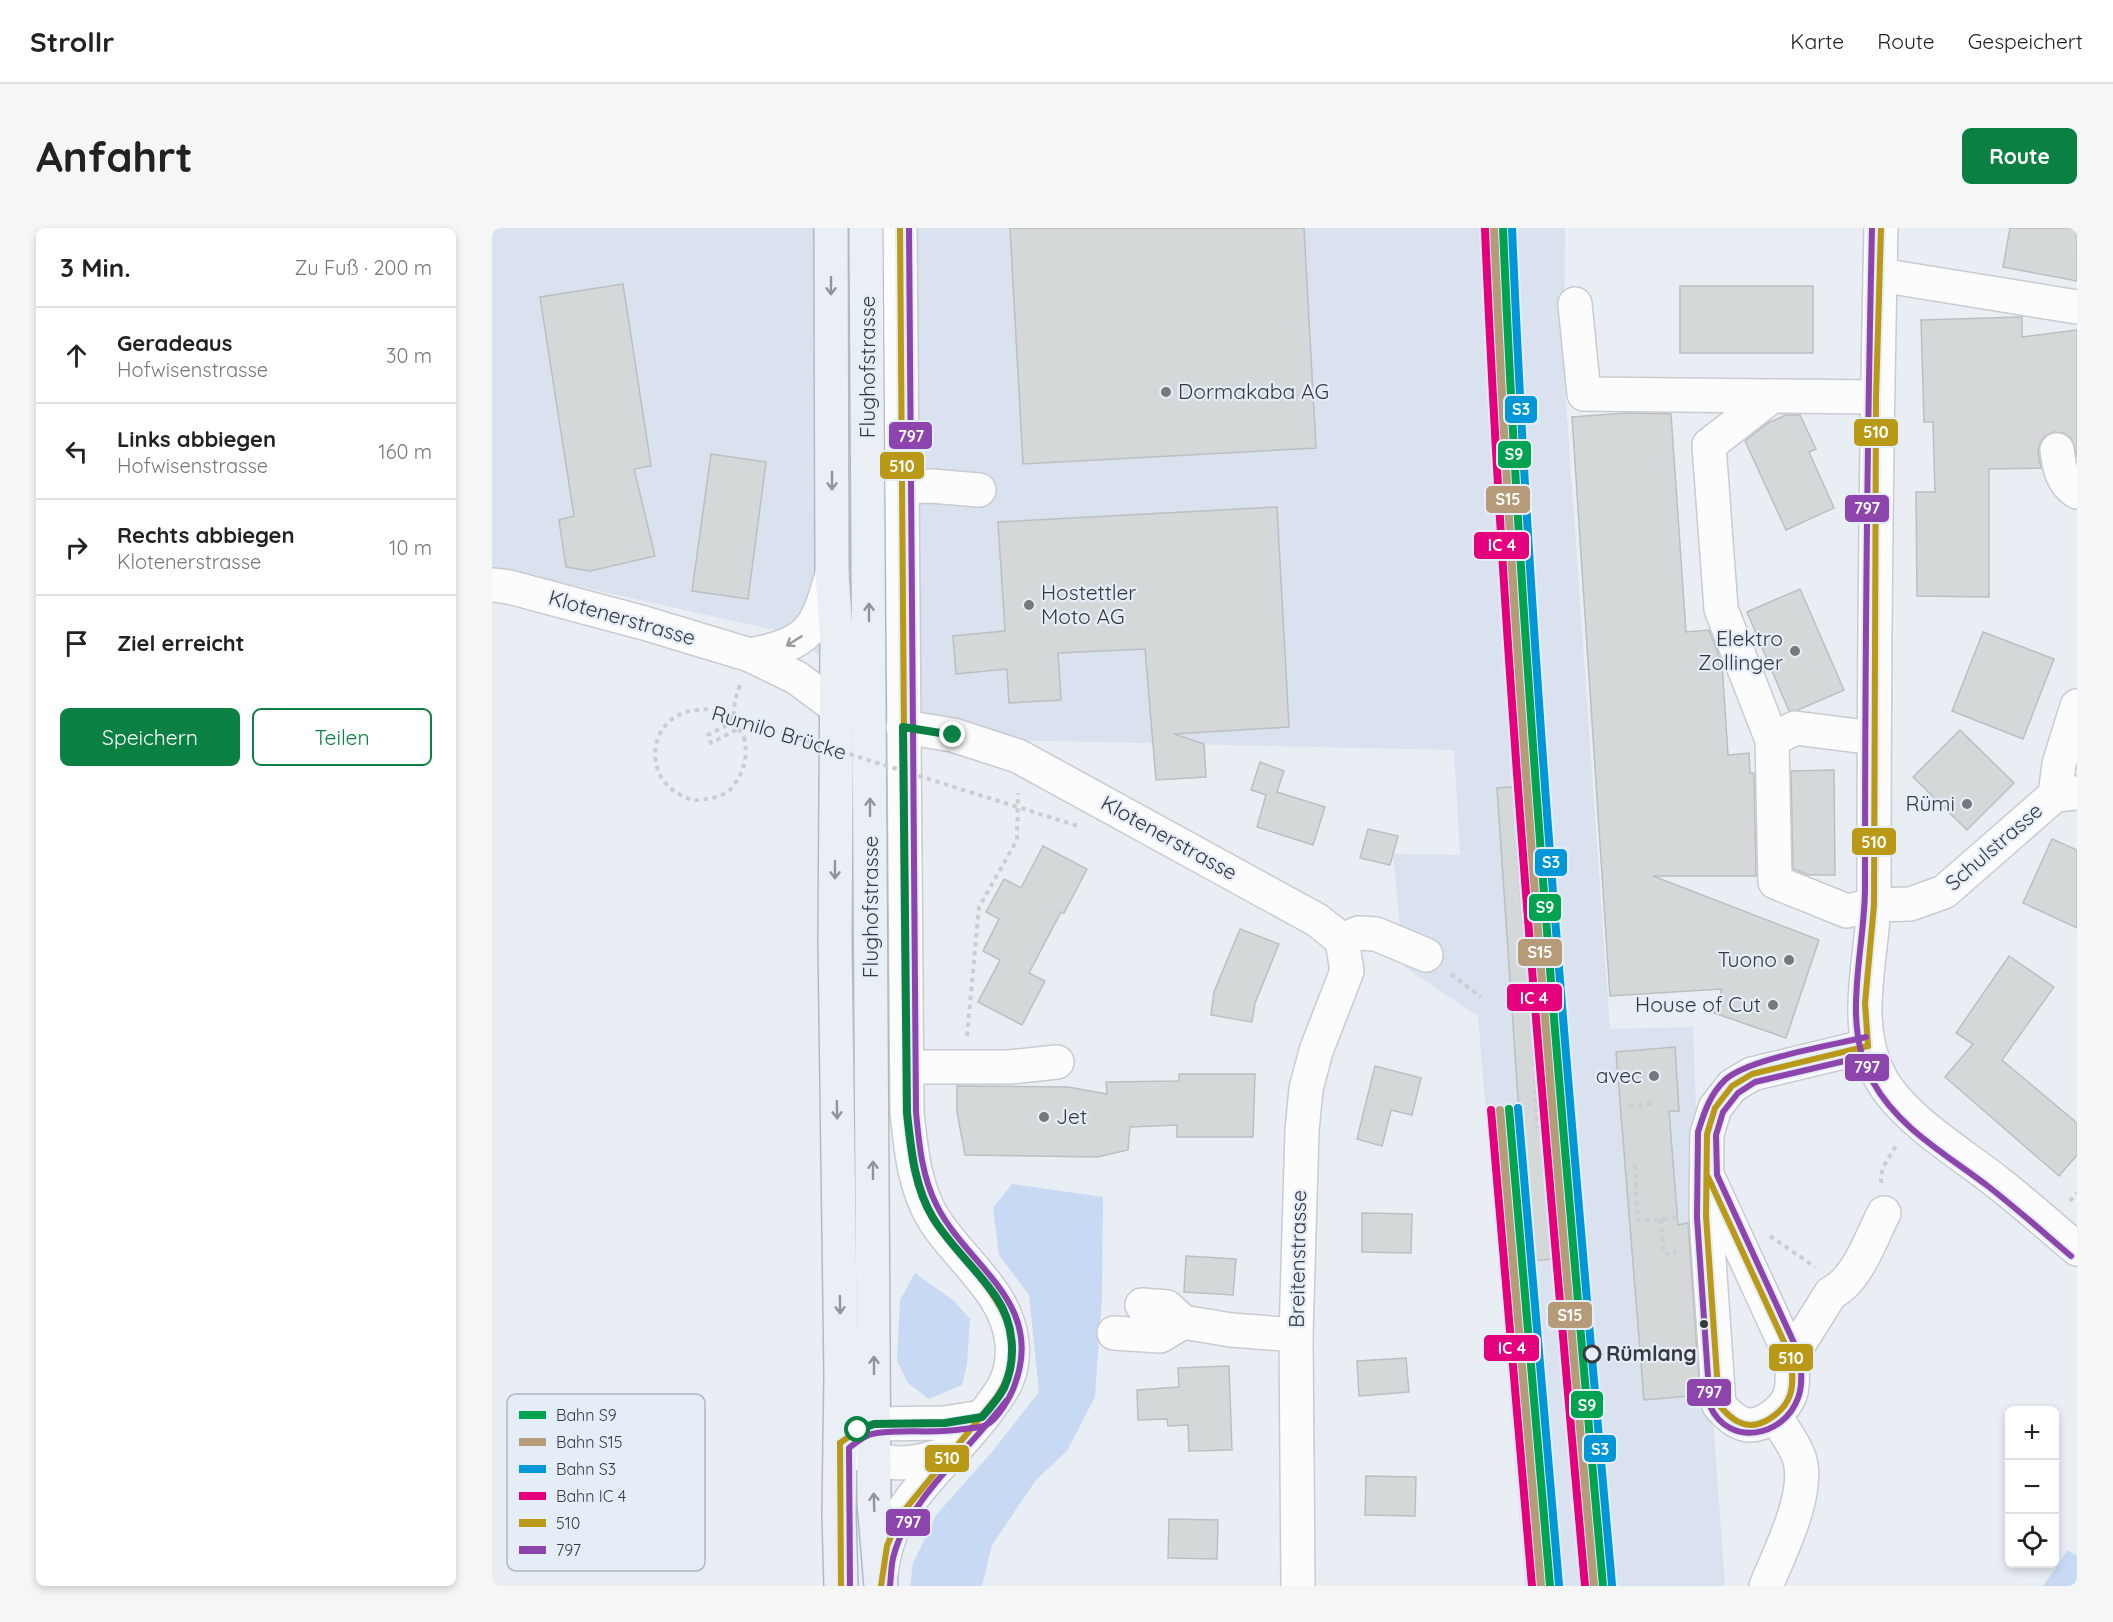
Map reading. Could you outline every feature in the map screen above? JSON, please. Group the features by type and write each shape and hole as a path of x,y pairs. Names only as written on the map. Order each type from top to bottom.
{"main road":[{"name":"Flughofstrasse","path":"831,228 832,574 837,645 835,942 841,1375 841,1586"},
{"name":"Flughofstrasse","path":"866,228 874,1502 881,1584"}],"street":[{"path":"881,1584 886,1551 895,1524 910,1501 998,1398 1009,1374 1012,1352 1010,1329 996,1297 932,1216 914,1173 907,1113 900,228"},
{"path":"1881,228 1876,398 1874,905 1865,1003 1868,1046 1880,1077 1903,1109 2022,1201 2077,1249"},
{"path":"1880,275 2077,307"},
{"path":"1575,304 1584,394 1876,398"},
{"path":"1772,396 1709,445 1721,609 1772,740 1795,728 1874,738"},
{"path":"2057,450 2060,471 2070,488 2077,492"},
{"path":"902,487 931,486 979,490"},
{"name":"Klotenerstrasse","path":"750,655 778,650 807,632 822,609 832,574"},
{"name":"Klotenerstrasse","path":"492,585 510,587 610,614 750,655 796,678 836,707"},
{"path":"2066,794 2059,764 2077,706"},
{"name":"Klotenerstrasse","path":"903,727 953,735 1018,756 1317,920 1342,940"},
{"name":"Schulstrasse","path":"1772,740 1775,882 1847,911 1874,905 1910,904 1944,892 2066,794"},
{"path":"1342,940 1359,933 1376,934 1426,955"},
{"name":"Breitenstrasse","path":"1298,1586 1296,1335 1302,1131 1306,1089 1316,1051 1347,971 1342,940"},
{"path":"1708,1177 1791,1357 1793,1377 1790,1395 1775,1416 1750,1425 1730,1418 1719,1405 1706,1216 1707,1134 1715,1108 1732,1086 1752,1074 1868,1046"},
{"path":"907,1067 1010,1067 1057,1062"},
{"path":"1791,1357 1831,1293 1842,1288 1852,1276 1884,1213"},
{"path":"1142,1305 1167,1307 1183,1322 1231,1330 1296,1335"},
{"path":"1114,1333 1160,1336 1183,1322"},
{"path":"1766,1586 1792,1524 1803,1478 1799,1455 1775,1416"},
{"path":"954,1451 917,1463 906,1464 874,1459 840,1443 858,1430 874,1424 945,1423 982,1417"}],"path":[{"path":"732,718 729,724 708,735 711,742 738,729 733,707 750,655"},
{"name":"Rumilo Brücke","path":"738,729 744,737 747,752 742,774 731,790 714,798 692,800 670,789 660,775 654,758 657,739 667,723 683,712 706,710 1081,827"},
{"path":"966,1066 967,1021 979,907 1017,840 1018,756"},
{"path":"1517,847 1533,1036 1537,1128"},
{"path":"1426,955 1481,997"},
{"path":"1629,1106 1655,1103"},
{"path":"1884,1213 1880,1206 1882,1169 1898,1143"},
{"path":"1635,1165 1638,1221 1661,1219 1664,1254"}],"shaded area":[{"path":"492,228 1565,228 1564,373 1610,1029 1693,1027 1701,1248 1725,1586 1525,1586 1478,1016 1404,967 1393,854 1460,855 1454,750 956,739 779,631 492,567"},
{"path":"1012,1184 1103,1197 1102,1296 1095,1397 1067,1451 1036,1480 992,1545 982,1586 910,1586 913,1563 936,1515 992,1452 1039,1392 1029,1295 999,1255 993,1208"},
{"path":"915,1273 954,1301 970,1319 967,1364 962,1385 929,1399 908,1383 897,1361 900,1300"},
{"path":"2068,1550 2077,1556 2077,1586 2043,1586 2056,1568 2059,1568 2059,1563"}],"building":[{"name":"Dormakaba AG","path":"1010,228 1304,228 1316,448 1023,464"},
{"path":"2010,228 2077,228 2077,281 2003,267"},
{"path":"623,284 651,466 634,469 655,556 590,571 566,567 559,520 574,516 540,297"},
{"path":"1680,286 1813,286 1813,353 1680,353"},
{"path":"2022,317 2022,337 2077,330 2077,457 2071,438 2064,433 2054,432 2045,436 2040,443 2038,452 2041,468 1989,469 1989,597 1917,596 1916,492 1935,492 1933,422 1924,422 1921,320"},
{"path":"1627,413 1671,414 1686,632 1709,630 1722,664 1728,755 1749,753 1750,773 1754,773 1756,876 1653,876 1819,940 1786,1038 1714,1013 1722,989 1610,996 1572,417"},
{"path":"1786,415 1800,415 1816,449 1809,452 1834,508 1786,530 1745,441 1768,423"},
{"path":"711,454 766,462 748,599 692,591"},
{"path":"1277,507 1289,727 1174,734 1204,744 1206,777 1156,780 1145,649 1058,653 1061,700 1009,703 1007,669 956,674 953,636 1005,631 998,522"},
{"name":"Elektro Zollinger","path":"1800,589 1844,690 1798,710 1789,711 1747,612"},
{"path":"1983,632 2054,659 2023,739 1952,711"},
{"path":"1960,730 2014,783 1967,830 1913,777"},
{"path":"1260,762 1284,771 1277,792 1325,807 1313,845 1257,827 1266,795 1251,790"},
{"path":"1834,770 1835,875 1809,875 1793,869 1791,771"},
{"path":"1526,786 1567,1258 1529,1261 1497,788"},
{"path":"1368,829 1398,836 1390,865 1360,858"},
{"path":"2052,839 2077,850 2077,928 2023,903"},
{"path":"1043,846 1087,869 1029,973 1045,981 1022,1025 978,1002 1000,960 983,951 999,919 986,912 1004,879 1021,888"},
{"path":"1240,929 1279,944 1255,1003 1252,1022 1211,1015 1214,992"},
{"path":"2009,956 2054,987 2002,1060 2077,1123 2077,1155 2059,1176 1945,1077 1973,1044 1956,1033"},
{"path":"1675,1047 1679,1111 1669,1111 1678,1225 1688,1223 1700,1395 1644,1400 1616,1052"},
{"path":"1375,1066 1421,1078 1412,1115 1391,1110 1382,1146 1357,1139"},
{"name":"Jet","path":"1179,1074 1255,1074 1253,1137 1177,1137 1177,1125 1130,1127 1128,1150 1097,1157 965,1155 957,1112 957,1086 1068,1087 1107,1094 1106,1082 1179,1081"},
{"path":"1362,1213 1412,1214 1411,1253 1362,1252"},
{"path":"1186,1256 1236,1259 1233,1295 1184,1292"},
{"path":"1406,1358 1409,1392 1359,1396 1357,1361"},
{"path":"1229,1366 1232,1450 1189,1451 1188,1425 1168,1426 1167,1419 1138,1420 1137,1390 1179,1387 1178,1368"},
{"path":"1366,1476 1416,1477 1415,1516 1365,1515"},
{"path":"1169,1519 1218,1520 1217,1559 1168,1558"}],"rail line":[{"name":"S15","path":"1494,228 1523,738 1594,1586"},
{"name":"S9","path":"1503,228 1532,738 1603,1586"},
{"name":"S3","path":"1512,228 1541,738 1612,1585"},
{"name":"S3","path":"1518,1108 1559,1585"},
{"name":"S9","path":"1509,1109 1550,1586"},
{"name":"S15","path":"1500,1110 1541,1586"}],"transit line":[{"name":"510","path":"881,1586 887,1546 899,1517 997,1397 1010,1369 1012,1343 1006,1319 993,1296 942,1230 928,1207 916,1173 908,1125 900,228"},
{"name":"797","path":"850,1586 849,1448 862,1438 873,1434 953,1430 986,1425 999,1413 1010,1395 1022,1355 1020,1330 1012,1308 999,1287 950,1228 937,1206 922,1160 917,1124 909,228"},
{"name":"797","path":"1872,228 1865,888 1857,986 1858,1036 1863,1059 1873,1082 1896,1113 1925,1140 1989,1187 2071,1256"},
{"name":"510","path":"1868,1046 1865,1003 1874,905 1876,397 1881,228"},
{"path":"1485,229 1514,738 1585,1586"},
{"name":"797","path":"1698,1132 1715,1091 1736,1072 1771,1059 1866,1037"},
{"name":"510","path":"1708,1177 1791,1357 1792,1386 1787,1401 1777,1413 1756,1424 1748,1425 1738,1422 1719,1405 1706,1216 1707,1134 1715,1108 1732,1086 1752,1074 1868,1046"},
{"name":"797","path":"1698,1134 1697,1217 1710,1406 1719,1419 1730,1428 1743,1432 1756,1432 1769,1429 1781,1422 1791,1411 1801,1388 1800,1356 1717,1175 1716,1135 1723,1112 1738,1093 1755,1082 1870,1055"},
{"path":"1491,1110 1532,1586"},
{"name":"510","path":"840,1443 858,1430 874,1424 945,1423 982,1417 1001,1393"},
{"name":"797","path":"890,1586 893,1558 900,1537 925,1495 1006,1401"},
{"name":"510","path":"840,1443 841,1586"}],"place":[{"name":"Dormakaba AG","path":"1166,392"},
{"name":"Hostettler Moto AG","path":"1029,605"},
{"name":"Elektro Zollinger","path":"1795,651"},
{"name":"Rümi","path":"1967,804"},
{"name":"Tuono","path":"1789,960"},
{"name":"House of Cut","path":"1773,1005"},
{"name":"avec","path":"1654,1076"},
{"name":"Jet","path":"1044,1117"},
{"name":"Rümlang","path":"1592,1354"}],"route":[{"path":"858,1430 874,1424 945,1423 982,1417 1004,1388 1012,1359 1010,1329 996,1297 932,1216 914,1173 907,1113 903,727 953,735"}]}
